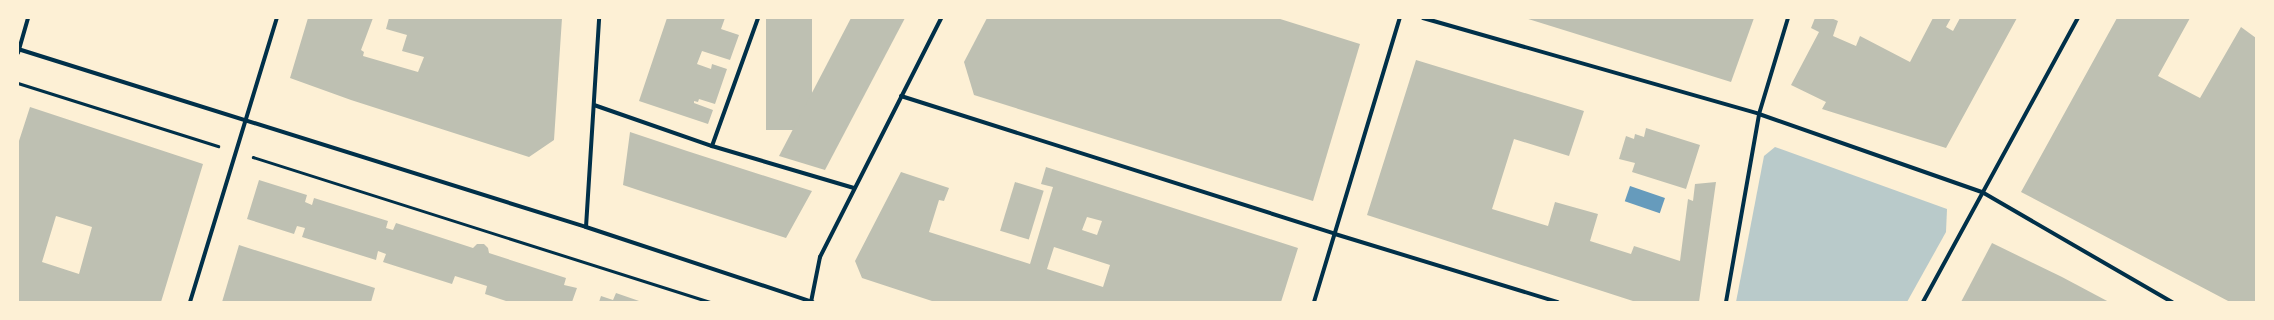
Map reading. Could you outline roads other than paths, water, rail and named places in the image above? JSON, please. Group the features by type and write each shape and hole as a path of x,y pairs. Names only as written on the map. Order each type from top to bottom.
{"street":[{"path":"28,18 18,50 586,227 812,302 820,257 941,18"},
{"path":"190,302 277,18"},
{"path":"586,227 599,18"},
{"path":"712,146 758,18"},
{"path":"1314,302 1400,18"},
{"path":"1423,18 1759,114 1982,192 2172,302"},
{"path":"1726,302 1759,114 1788,18"},
{"path":"1923,302 2078,18"},
{"path":"901,96 1335,234 1558,302"},
{"path":"594,106 712,146 854,188"}],"water":[{"path":"1630,186 1665,198 1660,213 1625,201"}]}
